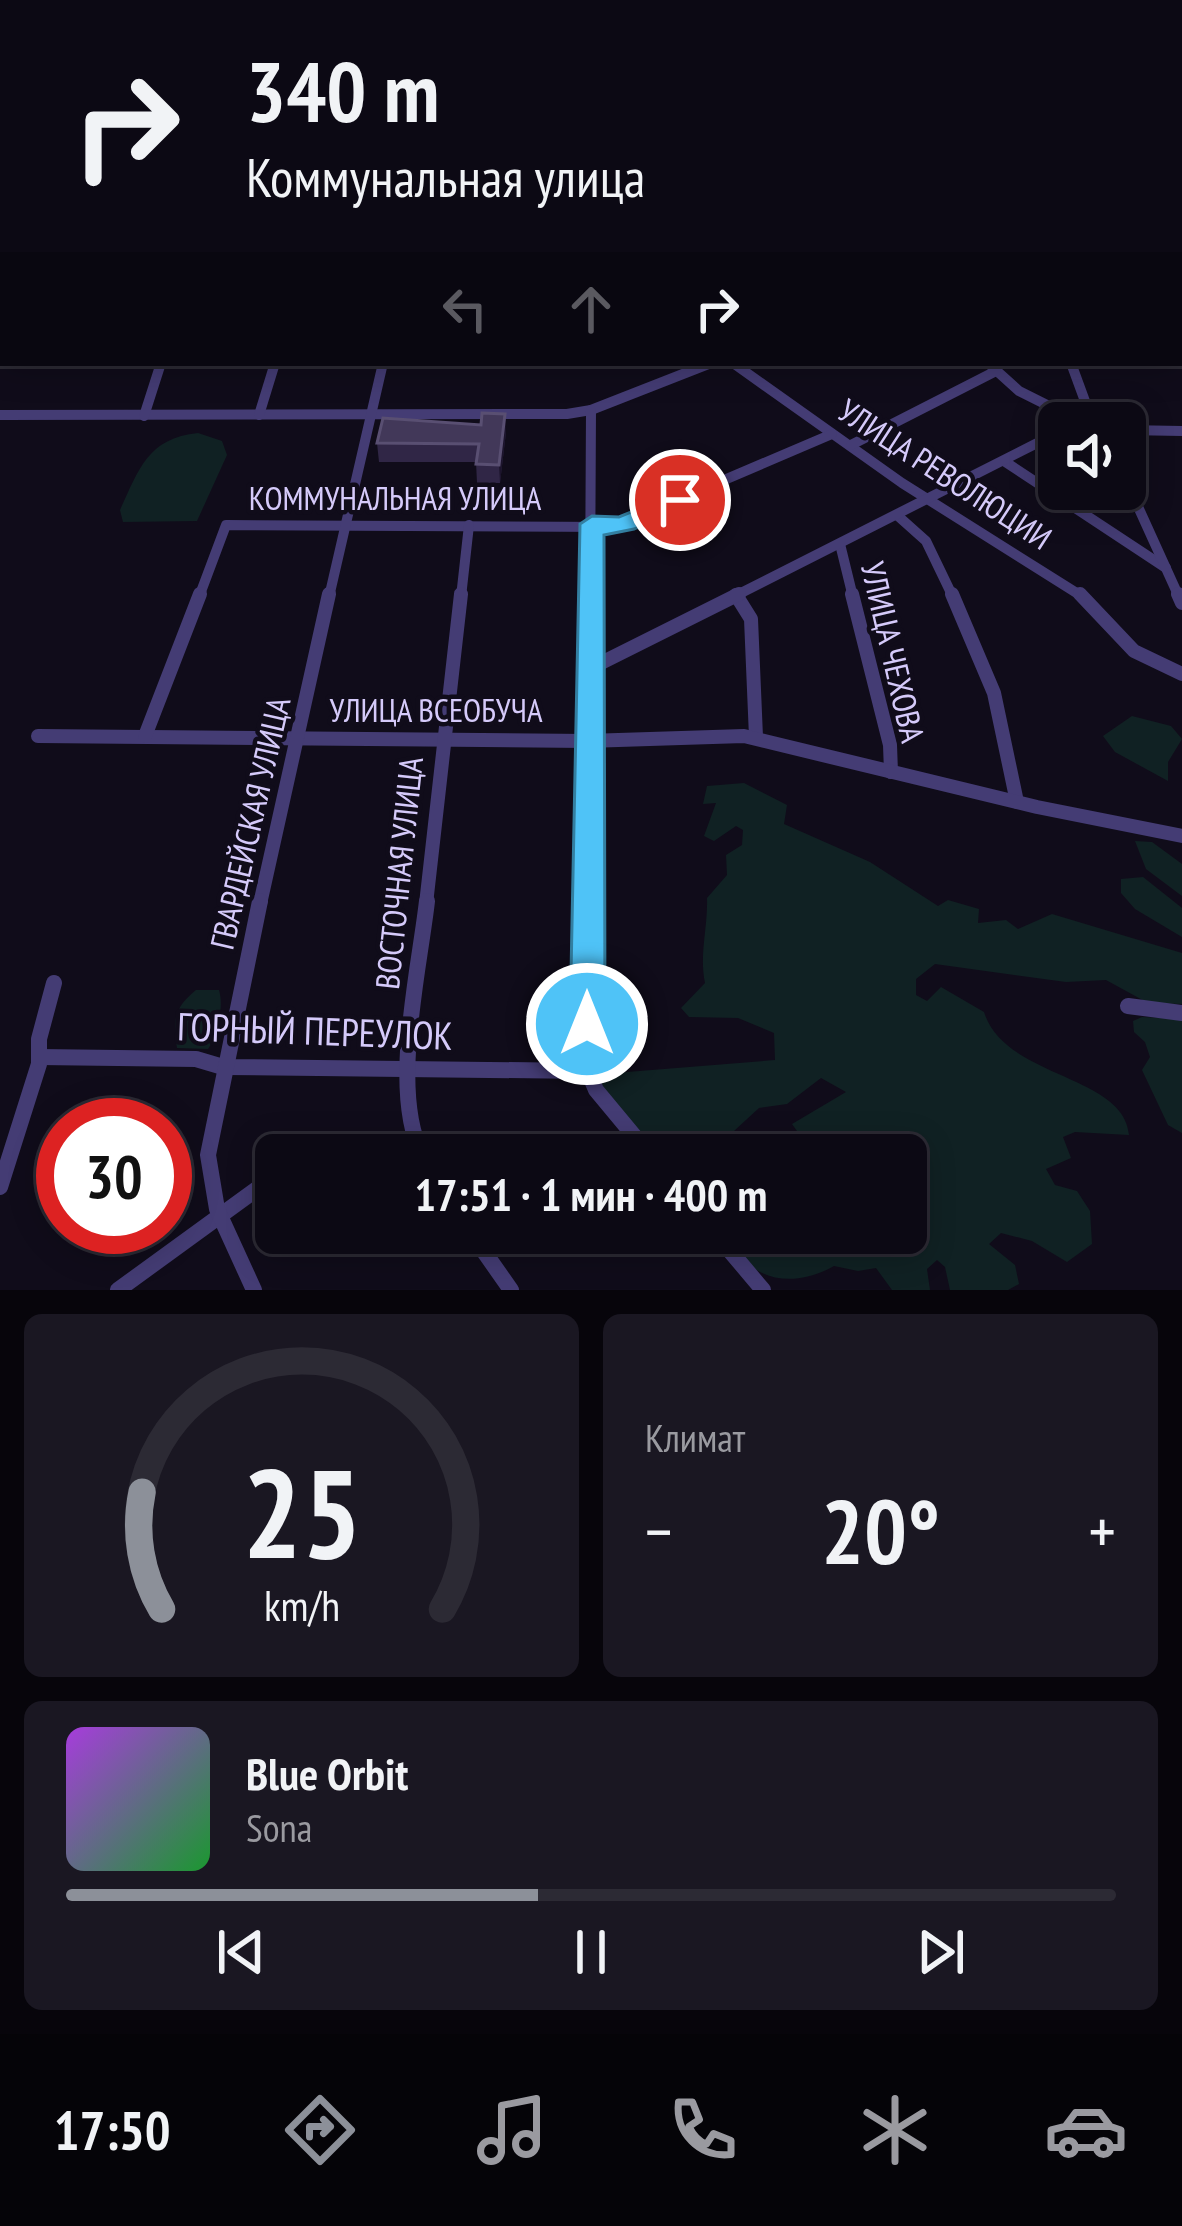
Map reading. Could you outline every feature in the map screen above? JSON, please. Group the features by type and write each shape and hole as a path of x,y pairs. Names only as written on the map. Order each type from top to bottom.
{"street":[{"path":"144,416 160,366"},
{"path":"259,415 274,366"},
{"name":"ГВАРДЕЙСКАЯ УЛИЦА","path":"254,1290 219,1219 209,1189 208,1155 223,1066 382,366"},
{"path":"0,415 368,416 590,410 703,366"},
{"name":"УЛИЦА РЕВОЛЮЦИИ","path":"737,366 927,500 1081,594 1134,651 1182,674"},
{"path":"1072,366 1086,402"},
{"path":"851,445 992,367 1040,402"},
{"path":"590,410 588,1071 596,1090 633,1134"},
{"path":"1146,430 1182,431"},
{"name":"КОММУНАЛЬНАЯ УЛИЦА","path":"145,736 226,525 626,524 832,434"},
{"path":"591,668 1038,443"},
{"path":"1004,460 1166,568"},
{"path":"1140,510 1182,603"},
{"path":"898,516 917,528 937,553 946,584 970,623 1009,740 1017,802"},
{"name":"ВОСТОЧНАЯ УЛИЦА","path":"412,1134 408,1068 469,525"},
{"name":"УЛИЦА ЧЕХОВА","path":"840,544 890,746 892,772"},
{"path":"736,595 751,619 756,737"},
{"name":"УЛИЦА ВСЕОБУЧА","path":"38,736 586,741 756,737 1017,802 1182,836"},
{"path":"0,1187 39,1057 54,983"},
{"path":"1128,1006 1182,1013"},
{"name":"ГОРНЫЙ ПЕРЕУЛОК","path":"39,1057 196,1059 223,1066 588,1071"},
{"path":"118,1290 255,1191"},
{"path":"486,1254 511,1290"},
{"path":"733,1254 763,1290"}],"shaded area":[{"path":"198,433 222,441 227,455 197,521 123,522 120,510 147,458 167,441"},
{"path":"1132,716 1171,726 1182,739 1168,762 1168,781 1115,752 1103,736"},
{"path":"744,783 787,805 784,824 870,862 938,906 948,900 979,909 978,923 1006,920 1018,929 1052,914 1182,953 1182,1004 1148,1003 1106,980 1066,982 935,964 916,979 916,995 927,1001 941,987 984,1012 996,1034 1015,1051 1107,1099 1122,1115 1129,1135 1075,1132 1063,1137 1071,1158 1046,1169 1055,1185 1077,1191 1090,1211 1092,1244 1067,1262 1032,1241 1001,1233 989,1244 1015,1265 1019,1284 1008,1290 950,1290 945,1267 937,1260 927,1269 930,1290 892,1290 876,1268 858,1271 834,1266 786,1279 746,1262 740,1254 927,1254 927,1134 799,1134 792,1124 846,1092 821,1078 787,1104 759,1108 728,1134 641,1134 596,1080 602,1074 775,1060 774,1033 738,1018 689,1017 681,1008 705,983 707,898 727,875 726,855 742,845 743,830 736,826 714,841 704,836 716,803 703,804 707,786"},
{"path":"1135,841 1152,842 1182,864 1182,896 1146,869"},
{"path":"1143,877 1182,908 1182,937 1135,909 1121,893 1121,879"},
{"path":"196,990 219,990 217,1028 208,1049 177,1048 176,1016"},
{"path":"1142,1017 1182,1019 1182,1133 1168,1125 1142,1070 1150,1057 1145,1042 1134,1032 1133,1021"}],"building":[{"path":"482,413 505,414 499,465 476,464 479,444 377,443 383,418 481,425"}],"route":[{"path":"587,1024 586,741 591,699 592,524 626,524 680,500"}]}
